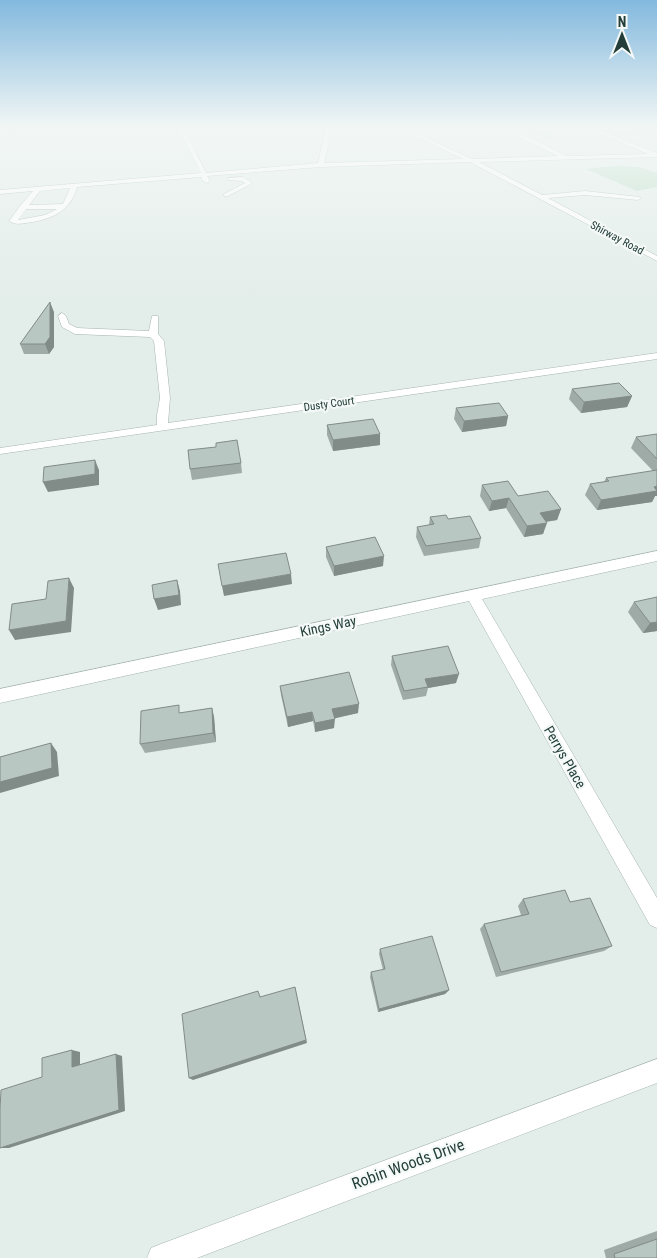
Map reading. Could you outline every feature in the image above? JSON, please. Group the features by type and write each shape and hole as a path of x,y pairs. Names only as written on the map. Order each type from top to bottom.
{"street":[{"path":"38,189 22,207 14,219 15,222 52,217 72,195 74,186"},
{"path":"0,192 78,186"},
{"path":"226,194 243,186"},
{"name":"Shirway Road","path":"520,186 657,259"},
{"path":"541,197 585,193 638,198"},
{"path":"22,207 64,206"},
{"path":"62,316 66,325 75,331 153,334 159,341 161,355 165,398 162,415 163,428"},
{"path":"153,334 155,318"},
{"name":"Dusty Court","path":"0,451 657,356"},
{"name":"Kings Way","path":"0,696 657,556"},
{"name":"Perrys Place","path":"473,595 657,918"},
{"name":"Robin Woods Drive","path":"161,1258 657,1071"}],"green space":[{"path":"625,186 657,186 657,187 637,191"}],"building":[{"path":"50,302 50,337 45,344 20,344"},
{"path":"619,383 632,396 584,402 572,389"},
{"path":"499,403 508,416 464,421 456,408"},
{"path":"373,419 380,434 333,440 327,425"},
{"path":"657,434 657,459 636,437"},
{"path":"237,440 241,463 190,469 188,450 216,447 216,443"},
{"path":"95,460 95,474 43,482 44,467"},
{"path":"657,470 657,486 654,487 657,491 601,500 590,484 609,481 606,478"},
{"path":"508,481 518,496 548,491 561,509 540,513 547,523 527,526 509,498 492,501 482,485"},
{"path":"446,515 448,519 470,516 481,538 426,546 417,527 434,524 430,517"},
{"path":"375,537 384,556 334,566 326,547"},
{"path":"286,553 291,574 222,586 218,564"},
{"path":"69,578 66,621 9,630 12,604 46,599 48,581"},
{"path":"177,580 179,595 154,599 152,585"},
{"path":"657,597 657,622 650,623 634,602"},
{"path":"448,646 459,674 425,679 428,687 404,691 392,656"},
{"path":"349,672 359,704 332,709 335,719 315,723 312,712 287,717 280,686"},
{"path":"179,705 179,713 212,708 213,733 140,744 141,711"},
{"path":"51,743 52,768 0,782 0,757"},
{"path":"565,890 570,902 590,898 612,946 501,972 484,924 529,914 523,899"},
{"path":"432,936 449,990 379,1009 371,972 385,969 380,949"},
{"path":"295,987 306,1040 189,1078 182,1014 258,991 260,997"},
{"path":"72,1050 72,1067 116,1054 119,1110 0,1148 1,1090 42,1077 42,1058"},
{"path":"657,1239 657,1258 615,1258 614,1254"}]}
